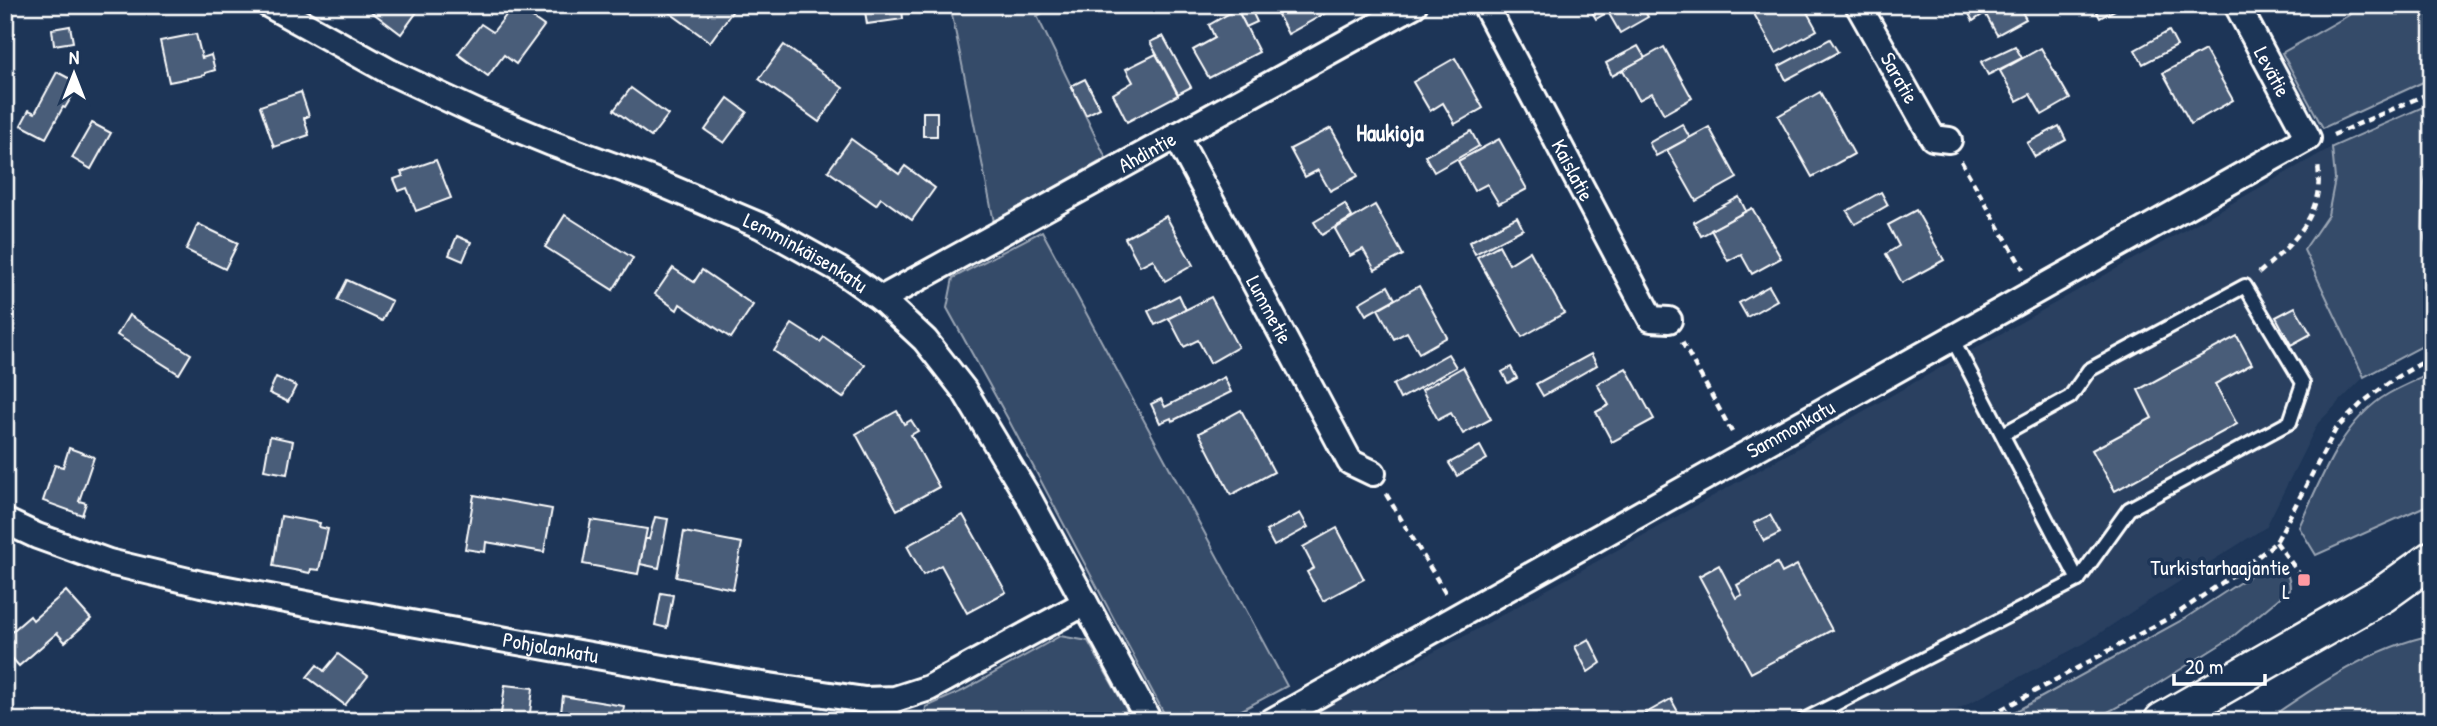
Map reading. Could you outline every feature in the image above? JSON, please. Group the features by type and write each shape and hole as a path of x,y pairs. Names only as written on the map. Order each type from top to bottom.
{"main road":[{"path":"2162,721 2382,595 2432,559"},
{"path":"2382,595 2432,575"}],"street":[{"name":"Ahdintie","path":"881,299 1413,5"},
{"name":"Kaislatie","path":"1485,5 1651,319 1669,320"},
{"name":"Saratie","path":"1858,5 1933,138 1949,140"},
{"name":"Levätie","path":"2236,5 2308,138"},
{"name":"Lemminkäisenkatu","path":"277,7 390,72 476,112 650,179 761,226 840,270 881,299 926,340 964,390 1028,497 1149,721"},
{"name":"Lummetie","path":"1176,135 1350,461 1373,473"},
{"name":"Sammonkatu","path":"1272,721 2308,138"},
{"name":"Pohjolankatu","path":"5,521 37,536 109,562 201,584 742,682 865,700 895,699 929,688 1085,603"}],"lane":[{"path":"1802,721 2078,580 2129,509 2290,422 2303,383 2245,286 2089,370 2070,397 2003,434"},
{"path":"1952,338 2078,580"}],"path":[{"path":"2245,286 2290,244 2313,214 2320,190 2319,166 2308,138 2328,138 2432,92"},
{"path":"1949,140 2036,291"},
{"path":"1669,320 1745,455"},
{"path":"1980,721 2178,613 2249,564 2276,542 2336,429 2371,396 2432,357"},
{"path":"1373,473 1459,616"},
{"path":"2276,542 2304,580"}],"shaded area":[{"path":"950,5 1057,5 1037,16 1106,158 994,222"},
{"path":"2367,5 2432,5 2432,78 2323,128 2282,53"},
{"path":"2432,103 2432,150 2424,185 2422,228 2432,266 2432,341 2364,377 2304,250 2328,215 2335,179 2332,147"},
{"path":"2332,147 2335,179 2328,215 2305,250 2364,377 2318,423 2266,527 2085,643 1935,721 1299,721 1463,637"},
{"path":"1042,231 1287,686 1221,721 1168,721 947,308 953,278"},
{"path":"2432,373 2432,503 2316,555 2299,527 2334,453 2345,436 2372,406 2393,391"},
{"path":"2274,560 2286,572 2290,589 2231,638 2138,696 2091,721 1998,721 2184,619"},
{"path":"2432,635 2432,721 2265,721 2365,659 2409,641"},
{"path":"1060,636 1088,641 1133,721 924,721 926,707 962,691"}],"building":[{"path":"368,5 422,5 401,34 368,9"},
{"path":"514,5 544,26 516,64 504,55 488,76 458,54 481,24 493,32"},
{"path":"659,5 729,5 734,9 710,42"},
{"path":"864,5 912,5 912,8 902,9 903,19 867,24"},
{"path":"1235,5 1249,5 1257,22 1246,27"},
{"path":"1273,5 1337,5 1338,6 1288,34"},
{"path":"1588,5 1641,5 1648,17 1620,33 1608,12 1596,19"},
{"path":"1749,5 1803,5 1817,30 1776,53"},
{"path":"1964,5 2018,5 2026,19 1997,35 1985,13 1973,21"},
{"path":"2093,5 2124,5 2100,18"},
{"path":"1237,9 1259,52 1209,78 1193,50 1215,38 1209,25"},
{"path":"70,26 73,42 54,45 52,29"},
{"path":"2169,31 2177,46 2143,64 2135,50"},
{"path":"196,34 202,58 211,55 215,70 205,75 169,82 160,41"},
{"path":"1163,36 1191,87 1178,94 1150,42"},
{"path":"1830,39 1838,52 1786,80 1779,66"},
{"path":"784,45 843,88 819,122 759,79"},
{"path":"1638,46 1645,58 1612,76 1606,63"},
{"path":"2015,46 2022,58 1988,75 1981,62"},
{"path":"1664,47 1692,98 1664,114 1652,93 1639,100 1623,70"},
{"path":"2041,48 2070,99 2042,115 2030,94 2017,101 2000,71"},
{"path":"2205,50 2233,100 2191,124 2163,73"},
{"path":"1156,54 1178,95 1127,122 1113,94 1133,82 1126,69"},
{"path":"1455,58 1483,108 1455,124 1443,103 1430,111 1413,82"},
{"path":"57,72 76,82 69,94 72,96 46,138 21,125 29,110 35,113"},
{"path":"1085,79 1100,108 1086,115 1071,86"},
{"path":"631,88 668,115 651,137 614,110"},
{"path":"301,92 309,116 304,118 309,135 274,147 260,106"},
{"path":"1820,92 1854,154 1812,177 1778,116"},
{"path":"728,98 747,112 724,143 705,130"},
{"path":"923,112 937,112 937,136 923,136"},
{"path":"92,123 111,133 91,169 72,158"},
{"path":"1682,124 1690,138 1656,156 1649,143"},
{"path":"2059,126 2066,140 2035,157 2027,143"},
{"path":"1709,127 1737,178 1696,201 1667,150"},
{"path":"1331,128 1358,176 1330,191 1318,170 1305,177 1290,149"},
{"path":"1471,131 1479,146 1434,172 1425,156"},
{"path":"851,139 899,174 905,166 935,188 912,220 881,198 876,205 828,171"},
{"path":"1499,139 1527,189 1499,204 1487,184 1474,191 1458,161"},
{"path":"436,160 451,198 416,211 407,188 399,191 394,179 403,176 401,172"},
{"path":"1881,192 1888,205 1855,224 1847,211"},
{"path":"1739,197 1746,211 1701,236 1694,222"},
{"path":"1345,204 1352,217 1322,235 1314,222"},
{"path":"1375,205 1403,255 1375,270 1363,249 1350,256 1335,229"},
{"path":"1752,208 1781,258 1752,274 1741,254 1728,261 1711,230"},
{"path":"1916,210 1944,260 1902,283 1886,254 1899,246 1888,225"},
{"path":"565,215 633,258 613,290 545,247"},
{"path":"1166,216 1193,265 1165,281 1153,259 1140,266 1125,238"},
{"path":"1517,217 1523,229 1475,254 1469,242"},
{"path":"198,224 238,243 225,269 186,250"},
{"path":"457,236 471,242 463,261 449,255"},
{"path":"1499,245 1509,264 1530,251 1564,313 1522,337 1477,257"},
{"path":"673,268 694,282 702,270 753,305 731,338 680,304 677,310 655,294"},
{"path":"347,280 392,301 382,321 337,300"},
{"path":"1388,286 1395,299 1366,315 1359,303"},
{"path":"1419,286 1447,337 1419,353 1407,332 1394,339 1378,309"},
{"path":"1769,286 1777,300 1747,317 1739,303"},
{"path":"1179,295 1186,310 1155,325 1148,311"},
{"path":"1211,297 1238,347 1210,363 1198,340 1184,347 1169,318"},
{"path":"2295,307 2311,334 2291,345 2276,317"},
{"path":"129,315 191,354 179,374 117,335"},
{"path":"792,324 820,342 824,337 865,365 843,398 774,351"},
{"path":"2237,336 2252,364 2215,384 2237,424 2115,491 2092,450 2152,418 2138,390"},
{"path":"1448,354 1456,367 1400,399 1393,385"},
{"path":"1591,354 1597,365 1543,396 1536,384"},
{"path":"1463,367 1491,419 1463,434 1451,413 1438,420 1422,390"},
{"path":"1511,367 1517,378 1508,383 1502,372"},
{"path":"1626,368 1654,419 1612,442 1596,412 1609,405 1597,384"},
{"path":"276,377 296,386 288,402 269,393"},
{"path":"1224,377 1231,392 1172,421 1171,418 1160,423 1151,404 1161,399 1165,407"},
{"path":"1241,410 1274,472 1231,495 1199,433"},
{"path":"897,411 904,424 911,420 918,431 911,435 939,487 897,510 856,434"},
{"path":"270,436 293,441 287,474 264,470"},
{"path":"1480,446 1487,459 1457,476 1449,463"},
{"path":"69,448 94,457 79,501 86,503 82,515 43,501 55,465 63,467"},
{"path":"474,495 552,509 544,552 486,542 485,552 465,549"},
{"path":"1300,513 1308,527 1274,546 1266,531"},
{"path":"963,515 1006,592 967,613 941,565 923,575 907,546"},
{"path":"1770,515 1780,533 1764,541 1754,523"},
{"path":"281,516 320,523 319,527 328,529 319,570 311,569 310,573 273,566"},
{"path":"655,517 668,519 659,568 640,564 645,539 649,539"},
{"path":"591,520 647,529 638,574 583,564"},
{"path":"1337,528 1364,579 1323,601 1307,572 1314,568 1303,547"},
{"path":"684,532 742,543 733,589 676,577"},
{"path":"1777,563 1782,573 1797,565 1832,630 1751,673 1699,576 1719,565 1736,598 1742,595 1737,585"},
{"path":"66,591 91,619 65,642 57,633 19,666 5,650 5,646 12,640 8,635 30,616 33,620"},
{"path":"661,593 673,595 667,628 655,625"},
{"path":"1589,639 1601,663 1588,672 1575,647"},
{"path":"338,654 368,676 345,705 307,677 317,665 324,671"},
{"path":"505,685 533,688 529,721 500,721"},
{"path":"563,696 624,706 622,721 560,721"},
{"path":"1671,699 1683,721 1632,721"},
{"path":"657,715 692,721 656,721"}],"place":[{"name":"Turkistarhaajantie L","path":"2304,580"}],"district":[{"name":"Haukioja","path":"1390,133"}]}
